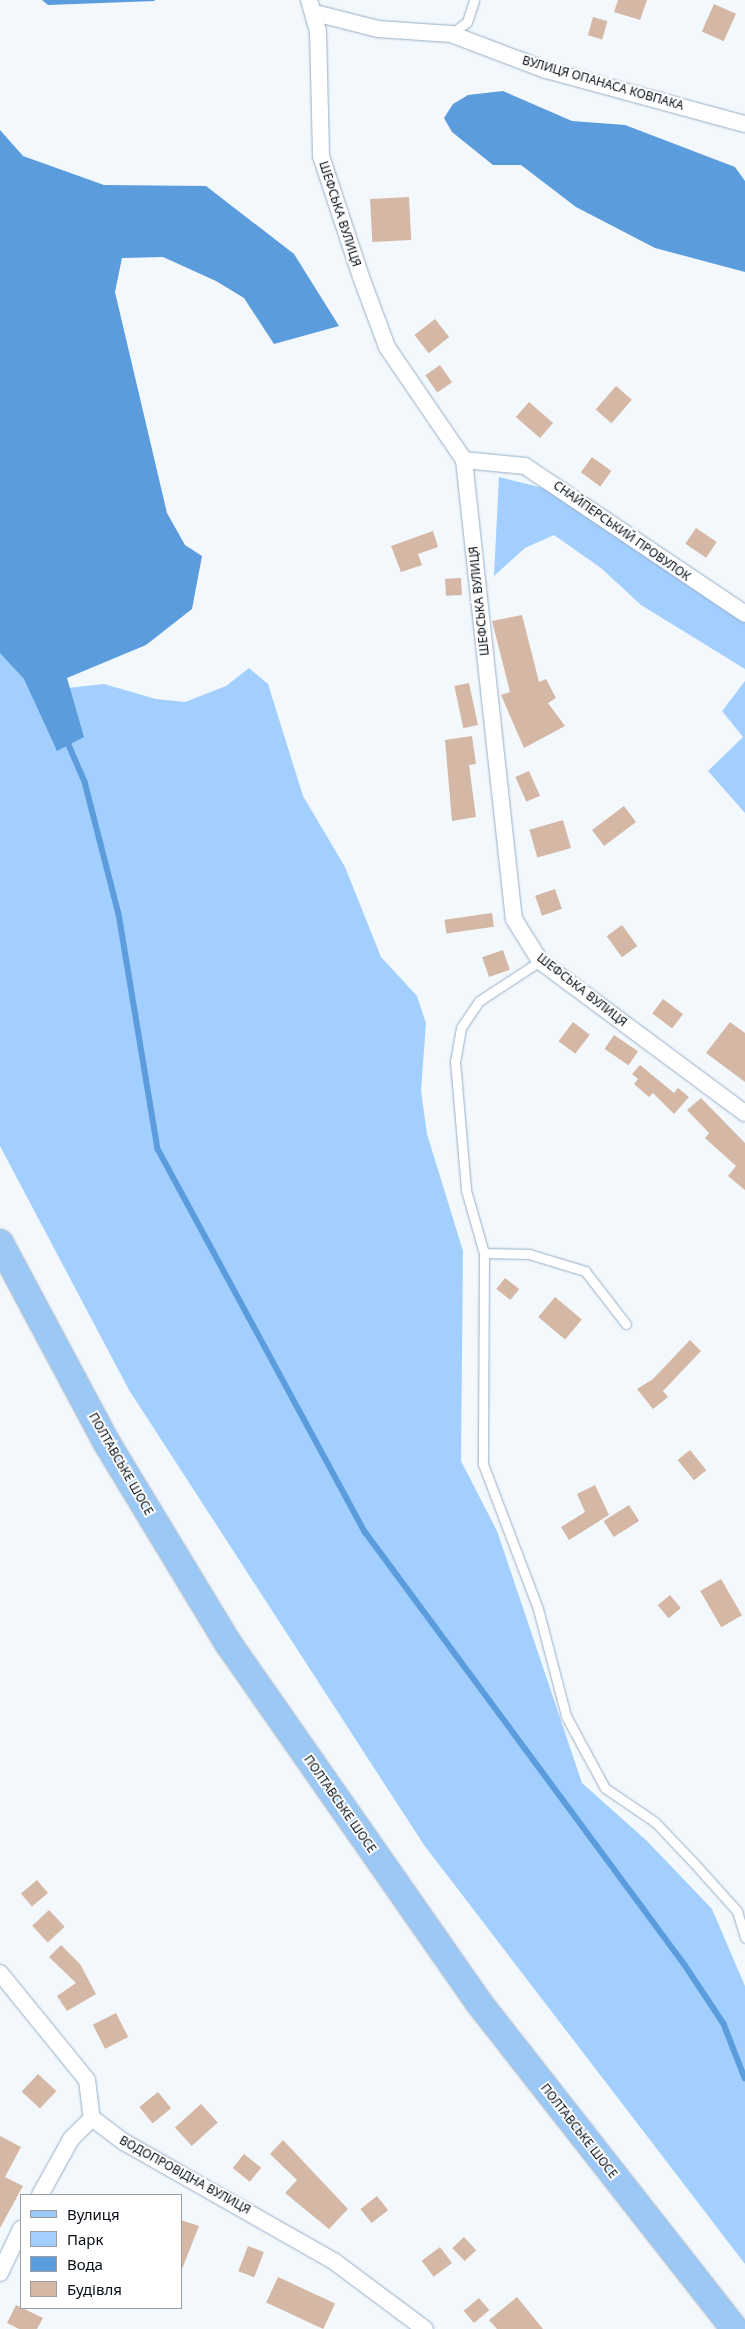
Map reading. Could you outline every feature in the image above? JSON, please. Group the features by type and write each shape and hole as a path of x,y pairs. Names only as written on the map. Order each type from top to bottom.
{"main road":[{"name":"ПОЛТАВСЬКЕ ШОСЕ","path":"0,1243 108,1445 228,1643 479,2003 735,2329"}],"street":[{"name":"ВУЛИЦЯ ОПАНАСА КОВПАКА","path":"312,6 378,29 451,34 546,70 745,124"},
{"name":"ШЕФСЬКА ВУЛИЦЯ","path":"312,6 321,156 358,268 387,347 464,460 514,919 540,961 745,1113"},
{"name":"СНАЙПЕРСЬКИЙ ПРОВУЛОК","path":"464,460 525,466 745,614"},
{"path":"0,1973 87,2080 92,2118 71,2139 41,2194"},
{"name":"ВОДОПРОВІДНА ВУЛИЦЯ","path":"92,2118 124,2142 335,2262 425,2329"},
{"path":"0,2272 20,2231"}],"lane":[{"path":"451,34 467,22 474,0"},
{"path":"540,961 479,1001 461,1028 455,1061 466,1190 484,1253 483,1464 538,1609 566,1716 606,1788 655,1822 694,1863 737,1911 745,1938"},
{"path":"484,1253 529,1254 585,1271 626,1324"}],"green space":[{"path":"499,477 547,489 745,621 745,669 641,605 601,568 554,535 525,548 494,576"},
{"path":"0,650 29,685 58,689 104,684 156,699 185,702 226,686 249,668 268,684 303,796 345,867 381,957 417,996 426,1023 421,1091 427,1134 463,1251 461,1461 497,1531 582,1783 647,1841 712,1909 745,1986 745,2264 424,1845 129,1390 0,1146"},
{"path":"745,681 745,813 708,771 743,737 722,711"}],"water":[{"path":"42,0 154,0 155,1 48,5"},
{"path":"503,91 572,121 625,125 735,167 745,181 745,272 655,248 576,207 521,165 493,165 452,132 444,118 453,104 468,95"},
{"path":"0,130 23,156 104,185 206,186 294,254 339,326 274,344 244,298 216,281 163,257 122,258 115,292 167,513 185,545 202,556 192,609 146,645 67,678 84,737 57,751 24,679 0,653"}],"building":[{"path":"618,0 647,0 640,20 614,12"},
{"path":"714,4 736,14 724,41 702,31"},
{"path":"593,17 607,21 602,39 588,35"},
{"path":"409,197 411,240 372,242 370,199"},
{"path":"435,319 449,337 429,353 415,335"},
{"path":"440,365 452,382 437,393 425,375"},
{"path":"616,386 632,400 612,423 596,409"},
{"path":"529,402 553,423 540,438 516,417"},
{"path":"592,457 611,471 600,486 581,472"},
{"path":"696,528 717,542 706,558 685,544"},
{"path":"433,531 438,547 418,554 422,565 401,572 391,546"},
{"path":"461,578 462,595 446,596 445,579"},
{"path":"522,615 539,682 546,679 556,698 548,703 565,726 524,748 501,695 510,692 492,621"},
{"path":"469,683 478,725 463,728 454,686"},
{"path":"472,736 476,764 469,765 476,817 452,821 445,740"},
{"path":"529,771 540,796 526,802 515,777"},
{"path":"624,806 636,822 604,846 592,830"},
{"path":"563,820 571,848 537,858 529,830"},
{"path":"555,889 562,909 542,916 535,896"},
{"path":"492,913 494,927 446,934 444,920"},
{"path":"622,925 637,946 622,957 607,936"},
{"path":"503,950 510,970 489,977 482,957"},
{"path":"663,999 683,1014 672,1028 652,1013"},
{"path":"573,1022 590,1035 575,1054 559,1041"},
{"path":"730,1022 745,1033 745,1082 706,1053"},
{"path":"614,1035 638,1051 629,1065 604,1049"},
{"path":"640,1065 674,1093 678,1088 689,1097 674,1114 653,1093 649,1097 634,1084 638,1079 632,1074"},
{"path":"701,1098 745,1143 745,1190 728,1176 736,1166 705,1138 709,1133 687,1110"},
{"path":"505,1278 519,1289 511,1300 496,1289"},
{"path":"555,1297 582,1319 565,1339 538,1317"},
{"path":"690,1340 701,1351 663,1391 668,1397 653,1409 637,1389 653,1379"},
{"path":"690,1450 706,1470 694,1480 678,1460"},
{"path":"595,1485 609,1515 569,1540 561,1527 585,1512 577,1494"},
{"path":"629,1505 639,1521 614,1537 604,1521"},
{"path":"721,1579 742,1615 721,1627 700,1591"},
{"path":"670,1595 681,1608 669,1618 658,1605"},
{"path":"37,1880 48,1893 32,1907 21,1893"},
{"path":"49,1910 65,1927 48,1943 32,1926"},
{"path":"61,1945 80,1964 96,1994 67,2011 57,1996 76,1983 49,1957"},
{"path":"116,2013 128,2037 105,2049 93,2025"},
{"path":"38,2074 56,2091 40,2109 22,2092"},
{"path":"158,2092 171,2108 153,2123 139,2107"},
{"path":"201,2104 218,2123 192,2146 175,2127"},
{"path":"0,2136 21,2147 5,2177 23,2186 0,2228"},
{"path":"283,2140 348,2209 329,2229 285,2193 297,2180 270,2154"},
{"path":"244,2154 261,2168 250,2182 233,2168"},
{"path":"377,2196 388,2210 372,2223 360,2209"},
{"path":"182,2220 199,2226 182,2269"},
{"path":"464,2237 476,2250 465,2261 452,2248"},
{"path":"248,2246 264,2252 254,2277 238,2271"},
{"path":"440,2247 452,2263 434,2277 422,2261"},
{"path":"278,2277 335,2304 323,2329 266,2302"},
{"path":"517,2297 543,2329 497,2329 489,2320"},
{"path":"479,2298 489,2310 474,2323 464,2311"},
{"path":"16,2305 20,2309 24,2309 43,2318 37,2329 19,2329 7,2323"}],"waterway":[{"path":"66,738 85,782 119,914 158,1149 366,1533 685,1965 724,2024 745,2078"}]}
